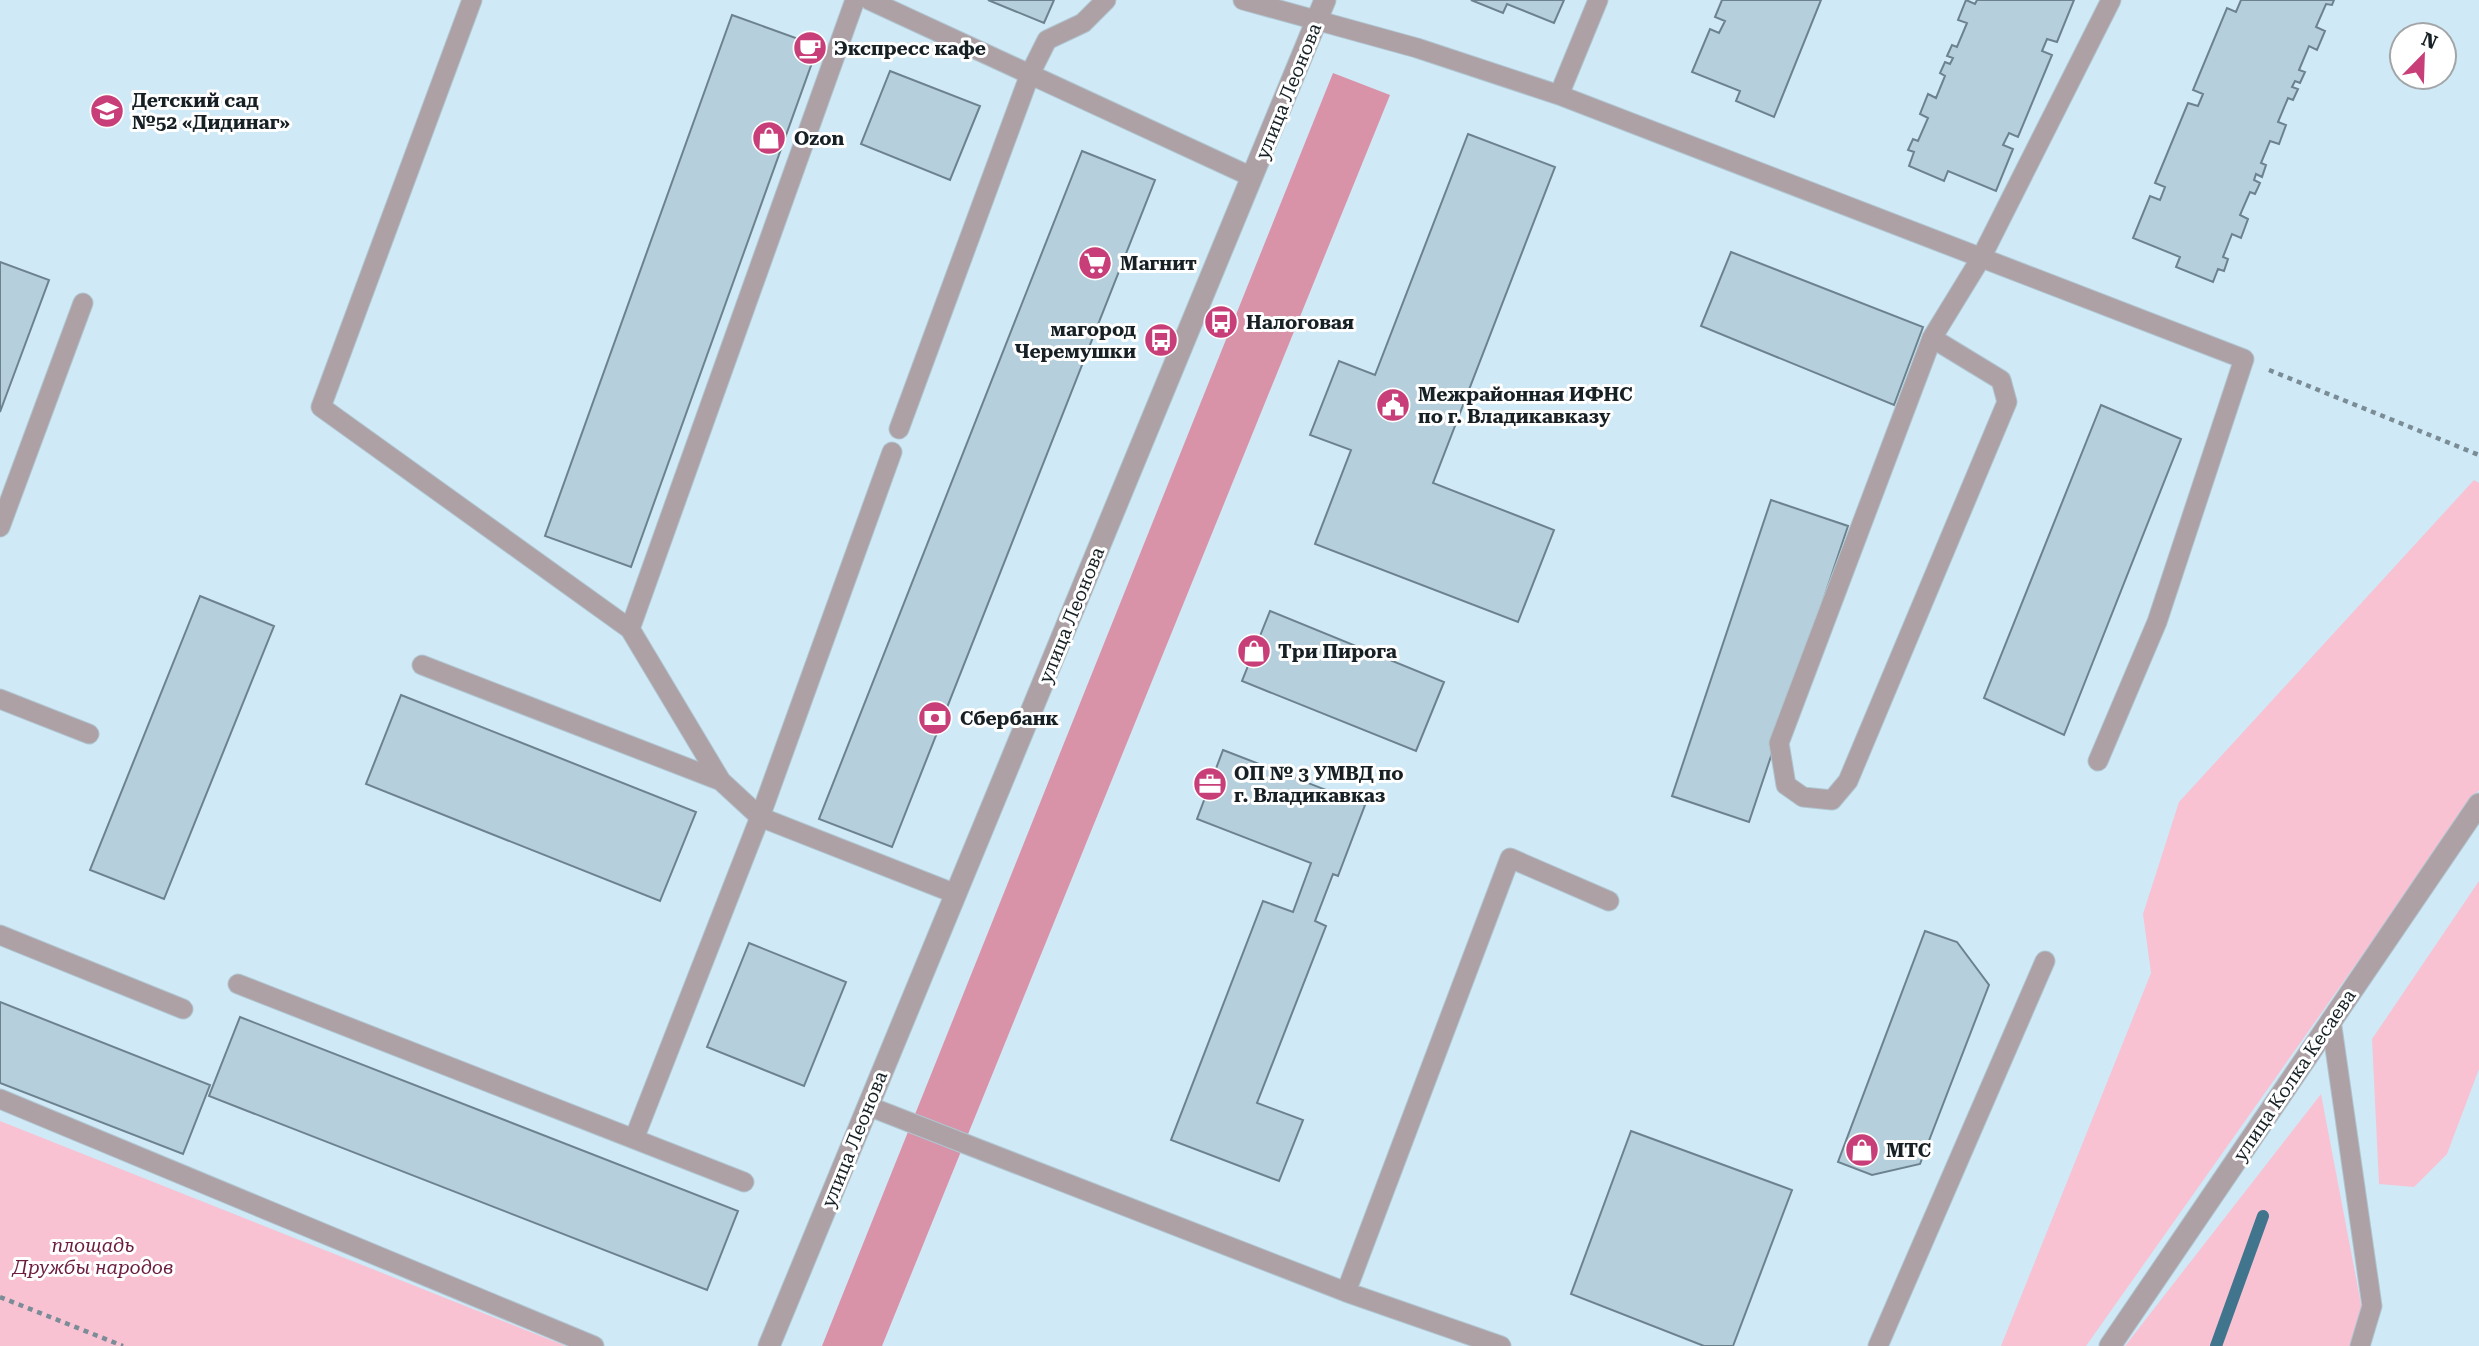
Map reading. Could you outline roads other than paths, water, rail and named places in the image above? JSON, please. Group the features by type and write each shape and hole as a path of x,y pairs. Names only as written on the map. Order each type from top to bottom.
{"street":[{"name":"улица Леонова","path":"769,1346 1325,0"},
{"name":"улица Колка Кесаева","path":"2110,1346 2479,804"}],"lane":[{"path":"471,0 321,407 629,629 721,781 760,817 956,894"},
{"path":"629,629 855,0"},
{"path":"869,0 1252,177"},
{"path":"899,429 1030,74 1047,40 1083,23 1106,0"},
{"path":"1242,0 1417,48 1559,95 2244,359 2157,622 2098,761"},
{"path":"1559,95 1598,0"},
{"path":"1932,338 2001,380 2007,402 1848,781 1832,800 1803,797 1786,785 1779,743 1932,338 1981,258 2111,0"},
{"path":"0,527 83,303"},
{"path":"634,1139 760,817 892,452"},
{"path":"422,665 721,781"},
{"path":"0,699 89,734"},
{"path":"1346,1292 1510,858 1609,901"},
{"path":"0,935 183,1009"},
{"path":"1878,1346 2045,961"},
{"path":"238,984 744,1182"},
{"path":"2331,1020 2372,1306 2360,1346"},
{"path":"0,1099 594,1346"},
{"path":"868,1106 1346,1292 1501,1346"}],"waterway":[{"path":"2216,1346 2263,1216"}],"place":[{"name":"Экспресс кафе","path":"810,48"},
{"name":"Детский сад №52 «Дидинаг»","path":"107,111"},
{"name":"Ozon","path":"769,138"},
{"name":"Магнит","path":"1095,263"},
{"name":"Налоговая","path":"1221,322"},
{"name":"магород Черемушки","path":"1161,340"},
{"name":"Межрайонная ИФНС по г. Владикавказу","path":"1393,405"},
{"name":"Три Пирога","path":"1254,651"},
{"name":"Сбербанк","path":"935,718"},
{"name":"ОП № 3 УМВД по г. Владикавказ","path":"1210,784"},
{"name":"МТС","path":"1862,1150"}],"park label":[{"name":"площадь Дружбы народов","path":"93,1256"}]}
